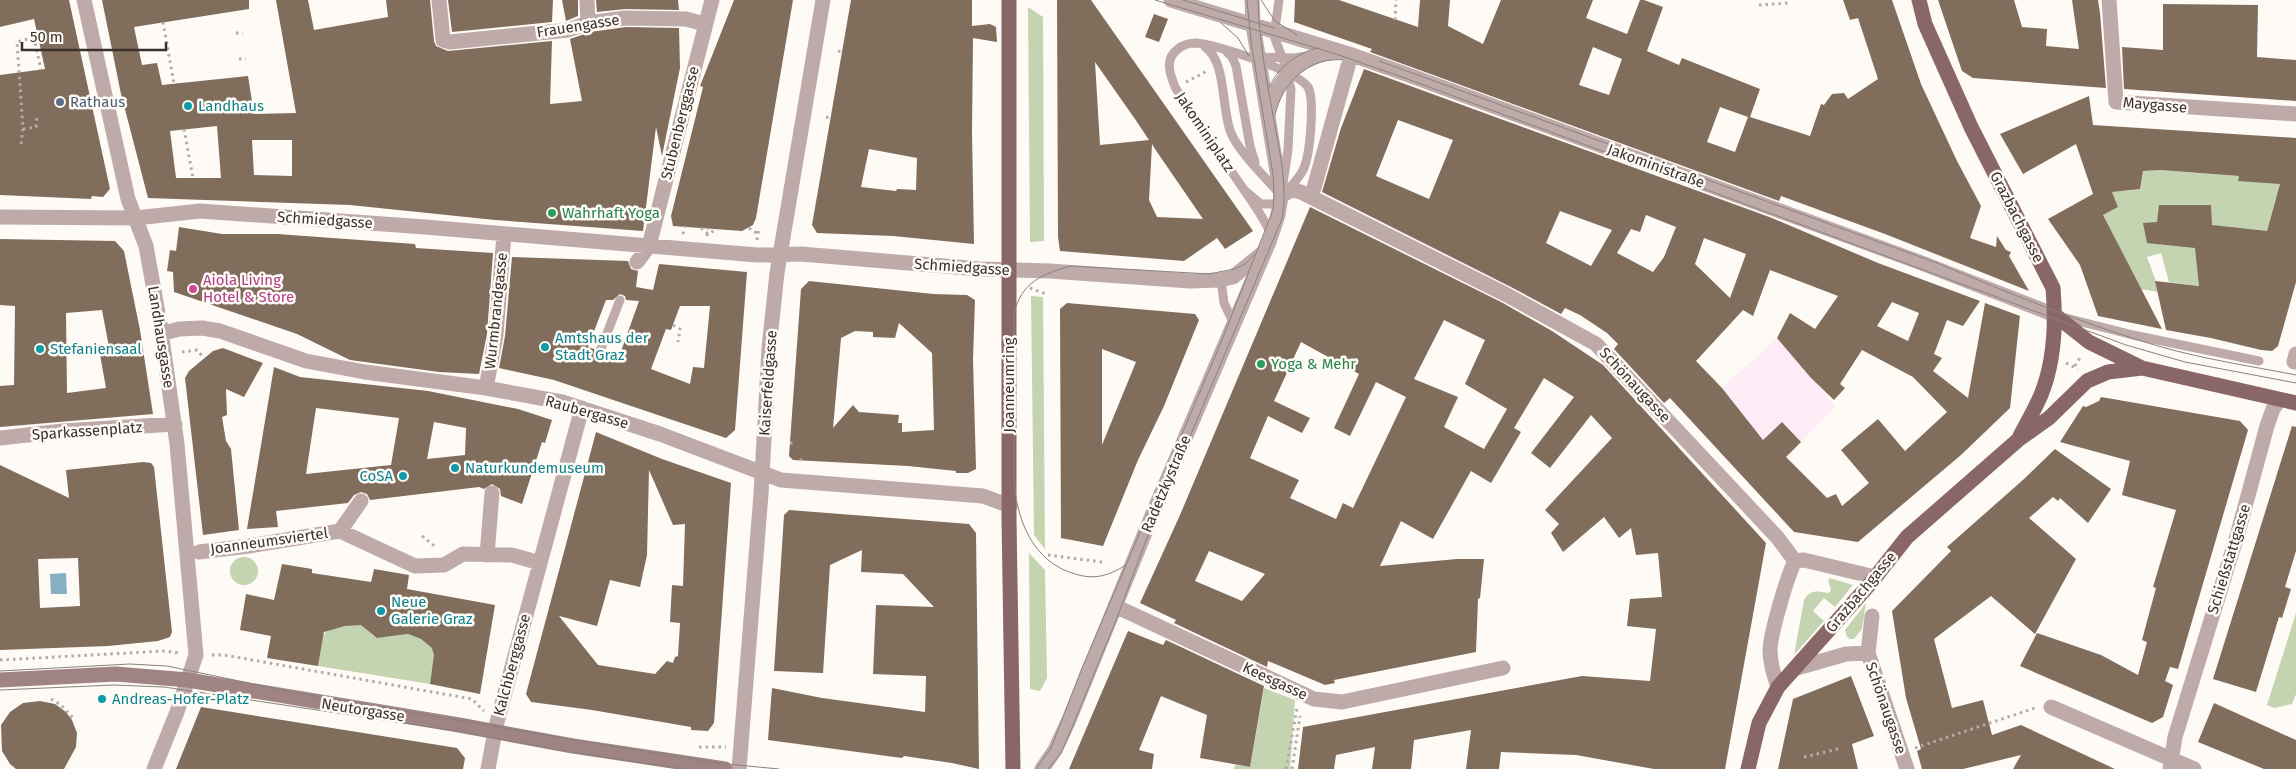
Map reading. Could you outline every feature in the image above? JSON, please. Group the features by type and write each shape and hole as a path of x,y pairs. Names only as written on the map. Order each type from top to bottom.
{"main road":[{"name":"Joanneumring","path":"1010,0 1009,271 1013,769"},
{"name":"Grazbachgasse","path":"1919,0 1925,24 1971,127 2053,288 2055,315 2050,360 2042,394 2018,440"},
{"path":"2055,315 2089,342 2142,368 2296,403"},
{"name":"Grazbachgasse","path":"1749,767 1759,724 1778,687 1797,668 1907,537 2018,440 2049,418 2086,381 2108,372 2142,368"}],"street":[{"name":"Landhausgasse","path":"84,0 128,199 144,239 161,329 175,424 196,654 188,680"},
{"name":"Frauengasse","path":"439,0 443,40 450,42 568,30 588,23 625,18 686,19 705,24"},
{"path":"587,0 588,23"},
{"name":"Stubenberggasse","path":"649,246 712,0"},
{"name":"Kaiserfeldgasse","path":"739,769 762,474 769,348 779,255 823,0"},
{"path":"1171,0 1253,24"},
{"path":"1252,0 1253,24 1280,196 1295,186"},
{"name":"Maygasse","path":"2109,0 2116,102 2296,114"},
{"name":"Jakoministraße","path":"1253,24 1344,59 1366,60 1919,262 2055,315"},
{"path":"1260,59 1274,33"},
{"name":"Jakominiplatz","path":"1268,111 1277,89 1288,74 1301,63 1317,55 1344,59"},
{"path":"1314,188 1344,59"},
{"name":"Schönaugasse","path":"1295,186 1507,295 1596,344 1771,530 1795,561"},
{"name":"Radetzkystraße","path":"1042,769 1056,750 1265,251 1278,215 1280,196"},
{"name":"Schmiedgasse","path":"0,217 136,218 200,211 504,234 757,256 801,254 1009,271 1050,271 1190,281 1221,280 1240,273 1265,251"},
{"name":"Wurmbrandgasse","path":"486,388 496,335 504,234"},
{"path":"637,262 649,246"},
{"name":"Raubergasse","path":"161,329 202,328 220,331 306,361 486,388 562,402 660,434 781,480 983,496 1010,506"},
{"name":"Schießstattgasse","path":"2170,764 2175,736 2237,536 2267,426 2273,409 2279,400"},
{"name":"Kalchberggasse","path":"488,769 495,732 582,408"},
{"name":"Sparkassenplatz","path":"0,438 63,431 175,424"},
{"path":"487,555 492,493"},
{"name":"Joanneumsviertel","path":"340,531 361,501"},
{"name":"Joanneumsviertel","path":"199,552 340,531 415,566 444,565 463,554 512,556 540,563"},
{"path":"1778,687 1773,673 1770,650 1789,573 1795,561 1804,560 1875,577"},
{"name":"Keesgasse","path":"1115,606 1314,700 1342,702 1503,668"},
{"name":"Schönaugasse","path":"1872,616 1868,653 1907,769"},
{"name":"Grazbachgasse","path":"1797,668 1846,654 1868,653"},
{"name":"Neutorgasse","path":"0,680 116,674 188,680 620,754 725,769"},
{"path":"154,769 188,680"},
{"path":"2044,707 2170,764 2194,769"}],"lane":[{"path":"1244,190 1264,206 1274,204 1280,196 1288,150 1291,89 1274,33 1279,0"},
{"name":"Jakominiplatz","path":"1271,234 1266,221 1181,96 1170,76 1169,61 1176,50 1188,44 1202,44 1260,59 1307,86 1310,93 1311,109 1307,157 1303,171 1295,186"},
{"name":"Jakominiplatz","path":"1202,44 1215,56 1231,133 1238,145 1280,196"},
{"name":"Jakominiplatz","path":"1224,50 1232,56 1236,66 1250,146 1257,166"},
{"name":"Jakominiplatz","path":"1260,59 1317,55"},
{"path":"1221,280 1224,303 1234,324"},
{"path":"600,351 620,300"},
{"path":"2055,315 2133,335 2259,361"}],"path":[{"path":"1395,20 1396,0"},
{"path":"1760,5 1788,3 1788,0"},
{"path":"163,22 174,84"},
{"path":"236,33 243,33"},
{"path":"21,144 23,129 16,42 36,36 41,70"},
{"path":"239,59 246,59"},
{"path":"1183,83 1212,68"},
{"path":"23,129 36,127 36,116"},
{"path":"184,129 193,178"},
{"path":"701,228 708,234 717,229"},
{"path":"749,228 758,234"},
{"path":"1027,287 1046,294"},
{"path":"673,325 680,329 678,342"},
{"path":"182,352 197,350 204,358"},
{"path":"2065,363 2074,366 2082,356"},
{"path":"790,443 796,443"},
{"path":"801,455 801,461"},
{"path":"422,536 443,553"},
{"path":"1048,555 1102,562"},
{"path":"0,660 165,651"},
{"path":"208,656 224,654 472,699 483,711 487,712"},
{"path":"51,699 73,718"},
{"path":"1901,752 2044,707"},
{"path":"1286,769 1295,713"},
{"path":"1292,769 1300,716"},
{"path":"1804,757 1842,748"}],"shaded area":[{"path":"1777,338 1812,374 1811,378 1835,406 1801,442 1782,422 1763,440 1722,388"}],"green space":[{"path":"1028,7 1043,17 1044,241 1030,242"},
{"path":"2160,170 2239,176 2238,181 2255,175 2283,185 2275,201 2252,287 2215,288 2169,282 2161,253 2147,257 2160,292 2139,289 2103,215 2118,207 2109,186 2121,180 2125,191 2140,189 2143,171"},
{"path":"1031,296 1043,297 1045,549 1034,535"},
{"path":"1029,553 1045,570 1047,678 1040,691 1030,689"},
{"path":"244,557 254,561 258,571 254,581 244,585 234,581 230,571 234,561"},
{"path":"1830,578 1853,585 1835,607 1824,598 1813,611 1824,621 1794,655 1804,600 1812,592 1829,593 1831,590 1828,580"},
{"path":"1866,603 1862,629 1854,639 1850,639 1847,637 1845,630"},
{"path":"2296,613 2296,694 2292,704 2274,708 2267,705"},
{"path":"356,624 363,625 374,636 386,637 408,634 421,639 433,648 436,658 434,659 430,684 318,666 323,637 327,630"},
{"path":"1264,688 1295,700 1290,769 1234,769 1235,765 1250,767"}],"water":[{"path":"66,573 67,594 51,594 50,574"}],"building":[{"name":"Rathaus","path":"0,0 69,0 110,189 103,197 92,196 91,199 0,195 0,75 45,69 34,19 0,27"},
{"path":"102,0 249,0 249,9 134,27 142,65 157,63 162,85 248,76 254,114 296,113 276,0 308,0 314,30 388,17 386,0 430,0 434,41 436,46 448,51 552,41 550,104 582,101 570,39 590,32 626,27 679,28 680,68 662,156 656,127 643,231 495,220 350,205 148,198 121,94","holes":["217,126 221,178 176,178 170,131","252,140 292,140 292,176 254,175"]},
{"path":"448,0 553,0 552,22 452,32"},
{"path":"562,0 578,0 578,16 566,21"},
{"path":"596,0 678,0 679,10 625,9 597,12"},
{"path":"734,0 793,0 756,218 753,225 742,231 673,226 671,216 703,87 700,86"},
{"path":"851,0 972,0 972,26 990,24 996,27 997,42 973,38 974,244 893,236 817,233 812,225","holes":["869,149 917,158 916,190 897,189 896,191 861,187"]},
{"path":"1057,0 1091,0 1253,231 1225,249 1217,238 1184,261 1060,251 1058,237","holes":["1095,62 1135,119 1149,140 1100,145","1152,144 1155,149 1203,219 1157,217 1149,200"]},
{"path":"1295,0 1339,0 1418,27 1420,0 1450,0 1448,26 1483,44 1501,0 1593,0 1586,18 1627,34 1640,0 1644,0 1663,7 1647,51 1679,65 1682,58 1760,89 1750,117 1810,136 1821,104 1824,105 1832,94 1844,93 1848,99 1878,79 1858,18 1850,20 1843,0 1892,0 1921,84 1957,161 1981,206 1970,238 1996,247 1997,236 2006,250 2011,252 2009,256 2029,291 1885,234 1781,196 1779,201 1370,52 1372,49 1294,22","holes":["1593,47 1622,59 1609,95 1579,85","1720,107 1748,117 1735,152 1707,142"]},
{"path":"1938,0 2014,0 2022,27 2047,29 2046,46 2079,49 2072,0 2098,0 2106,88 1973,78 1962,71"},
{"path":"2163,4 2258,5 2257,57 2296,60 2296,101 2124,89 2122,47 2163,50"},
{"path":"1154,14 1168,19 1159,42 1145,37"},
{"path":"1364,69 1772,218 1878,263 1980,301 1963,326 1947,320 1934,354 1942,358 1933,371 1968,398 1985,303 2020,316 2010,408 1961,455 1858,542 1794,532 1670,398 1664,403 1614,349 1618,344 1607,333 1580,315 1565,308 1561,314 1322,192 1341,128","holes":["1398,120 1453,140 1429,199 1376,176","1560,211 1612,230 1591,266 1546,243","1646,215 1676,227 1664,257 1653,272 1617,253 1631,229 1640,232","1704,238 1746,254 1730,298 1695,264","1770,270 1838,296 1815,329 1790,313 1777,338 1811,378 1834,400 1845,388 1840,384 1862,350 1913,377 1947,412 1905,451 1878,419 1841,450 1869,483 1842,506 1836,494 1827,498 1786,457 1801,442 1782,422 1763,440 1722,388 1696,361 1743,310 1753,316","1892,302 1919,313 1908,341 1877,326"]},
{"path":"2089,96 2093,125 2296,138 2296,282 2278,346 2272,351 2166,330 2155,281 2199,286 2195,248 2147,243 2143,223 2157,222 2159,205 2211,205 2212,225 2267,231 2280,184 2238,181 2239,176 2160,170 2143,171 2140,189 2112,192 2118,207 2103,215 2162,329 2098,316 2080,265 2048,219 2093,194 2076,144 2023,174 2000,134"},
{"path":"1310,207 1503,303 1552,331 1603,365 1766,543 1725,769 1654,769 1576,755 1501,752 1499,769 1466,769 1471,730 1414,740 1411,769 1372,769 1375,747 1336,755 1334,769 1298,769 1303,727 1582,676 1650,681 1656,629 1627,626 1630,599 1662,597 1658,553 1636,555 1631,528 1619,538 1604,517 1563,552 1551,533 1559,524 1545,510 1612,438 1591,415 1550,468 1531,453 1574,397 1544,378 1514,428 1521,432 1491,483 1471,471 1433,539 1401,521 1380,566 1457,559 1484,559 1480,598 1478,599 1476,652 1334,680 1335,683 1325,685 1268,661 1267,667 1174,623 1176,620 1140,603 1180,515","holes":["1444,320 1485,340 1465,384 1507,409 1484,449 1444,427 1458,397 1414,379","1301,342 1359,374 1334,428 1350,436 1376,382 1406,397 1353,508 1343,503 1336,519 1290,498 1299,480 1250,458 1268,416 1302,433 1310,418 1274,401","1209,551 1265,574 1242,601 1195,581"]},
{"path":"179,227 222,234 277,234 415,244 416,248 493,253 487,334 479,374 439,372 350,360 297,334 174,292 173,272 167,271 170,250 176,251"},
{"path":"0,239 115,241 124,251 140,330 153,414 0,427 0,386 14,385 15,306 0,305","holes":["102,310 109,347 99,349 106,388 67,393 66,313"]},
{"name":"Amtshaus der Stadt Graz","path":"512,257 628,261 631,269 638,271 636,287 653,290 659,264 747,272 735,430 726,438 554,380 499,368 505,336","holes":["620,294 625,296 626,300 639,301 619,357 606,353 598,357 594,349 588,347 606,300 613,300","680,306 710,306 704,368 693,367 690,384 651,369 666,329 671,330"]},
{"path":"809,281 933,294 967,295 975,300 973,359 976,469 968,473 956,473 956,471 908,466 793,460 789,456 801,289","holes":["899,323 932,353 934,430 902,432 902,423 898,423 899,415 859,412 853,405 833,428 841,338 855,331 873,332 873,337 895,338"]},
{"path":"1067,303 1195,314 1199,320 1103,546 1061,538 1060,309","holes":["1102,349 1136,362 1102,445"]},
{"path":"223,348 263,363 244,397 226,389 227,415 222,417 226,441 231,449 239,530 203,535 185,378 189,371 213,351"},
{"path":"274,367 300,377 428,391 518,409 552,420 545,443 542,442 522,504 501,496 500,489 492,484 484,489 479,487 370,500 367,494 361,492 354,495 348,503 276,511 278,527 247,529","holes":["316,408 399,418 391,465 306,474","434,422 466,428 465,455 427,459"]},
{"path":"2101,397 2240,421 2248,430 2178,669 2170,667 2165,681 2173,685 2163,717 2152,723 2020,666 2037,633 2101,655 2138,675 2147,642 2142,640 2156,588 2153,587 2176,510 2122,495 2130,461 2060,442 2083,406 2086,407 2099,401"},
{"path":"2292,426 2296,427 2296,551 2285,587 2291,589 2282,618 2279,617 2256,692 2213,679"},
{"path":"596,432 662,459 731,483 714,723 708,731 691,730 691,727 592,710 531,702 526,694","holes":["649,470 673,525 685,524 683,586 672,585 670,622 680,623 678,656 675,657 673,663 667,661 655,674 598,665 559,616 597,626 610,580 640,587 647,555"]},
{"path":"2055,449 2111,489 2088,523 2060,498 2058,501 2053,497 2029,518 2076,559 2035,634 1991,596 1934,639 1952,708 1983,700 1992,735 2021,725 2115,769 2013,769 2021,755 1963,769 1922,769 1917,751 1921,749 1906,698 1892,611 1951,551 1947,547"},
{"path":"143,462 151,463 154,467 172,632 170,637 158,641 108,646 0,650 0,465 69,498 66,470","holes":["78,558 80,606 40,608 38,559"]},
{"path":"789,510 969,524 976,533 979,769 904,756 902,758 768,740 772,688 822,698 925,712 926,676 873,674 876,605 934,607 903,574 861,572 862,550 830,565 823,673 774,671 784,515"},
{"path":"282,564 312,569 312,573 371,582 374,569 409,575 407,589 495,605 480,694 430,684 434,655 432,648 421,639 408,634 377,638 361,625 345,626 324,632 318,666 267,658 271,636 240,630 246,594 274,600"},
{"path":"1128,631 1163,645 1166,640 1264,686 1250,767 1200,758 1207,715 1161,696 1139,750 1154,754 1152,769 1069,769"},
{"path":"1851,676 1874,736 1852,744 1858,769 1778,769 1793,699"},
{"path":"40,701 55,704 66,712 72,720 77,733 76,747 64,769 16,769 10,764 2,751 1,725 10,712 23,703"},
{"path":"2214,703 2296,740 2296,769 2264,769 2198,742"},
{"path":"201,707 457,748 465,758 463,769 176,769"}],"tram line":[{"path":"1155,0 1333,53 1402,77 2126,345 2185,362 2296,383"},
{"path":"1183,0 1274,28"},
{"path":"1036,769 1051,748 1082,668 1220,345 1273,210 1273,174 1251,42 1247,0"},
{"path":"1048,769 1061,753 1068,737 1115,623 1145,543 1282,219 1284,206 1282,167 1263,58 1258,0"},
{"path":"1261,0 1275,21 1297,35"},
{"path":"1221,23 1238,38 1249,56"},
{"path":"1268,90 1276,75 1288,63 1302,54 1318,48"},
{"path":"1275,115 1284,92 1299,74 1320,62 1344,60"},
{"path":"1379,61 1937,263 2019,297 2102,328 2175,351 2296,375"},
{"path":"1126,565 1113,572 1095,577 1082,576 1060,568 1037,549 1022,522 1015,491 1014,476 1014,313 1018,302 1028,287 1042,276 1071,266 1209,274 1234,269 1245,264 1254,255"},
{"path":"0,671 130,664 167,666 297,693 575,740 716,763 779,769"},
{"path":"0,690 114,685 164,687 457,731 565,751 683,769"}],"place":[{"name":"Rathaus","path":"60,102"},
{"name":"Landhaus","path":"188,106"},
{"name":"Wahrhaft Yoga","path":"552,213"},
{"name":"Aiola Living Hotel & Store","path":"193,289"},
{"name":"Amtshaus der Stadt Graz","path":"545,347"},
{"name":"Stefaniensaal","path":"40,349"},
{"name":"Yoga & Mehr","path":"1261,364"},
{"name":"Naturkundemuseum","path":"455,468"},
{"name":"CoSA","path":"403,476"},
{"name":"Neue Galerie Graz","path":"381,611"},
{"name":"Andreas-Hofer-Platz","path":"102,699"}]}
